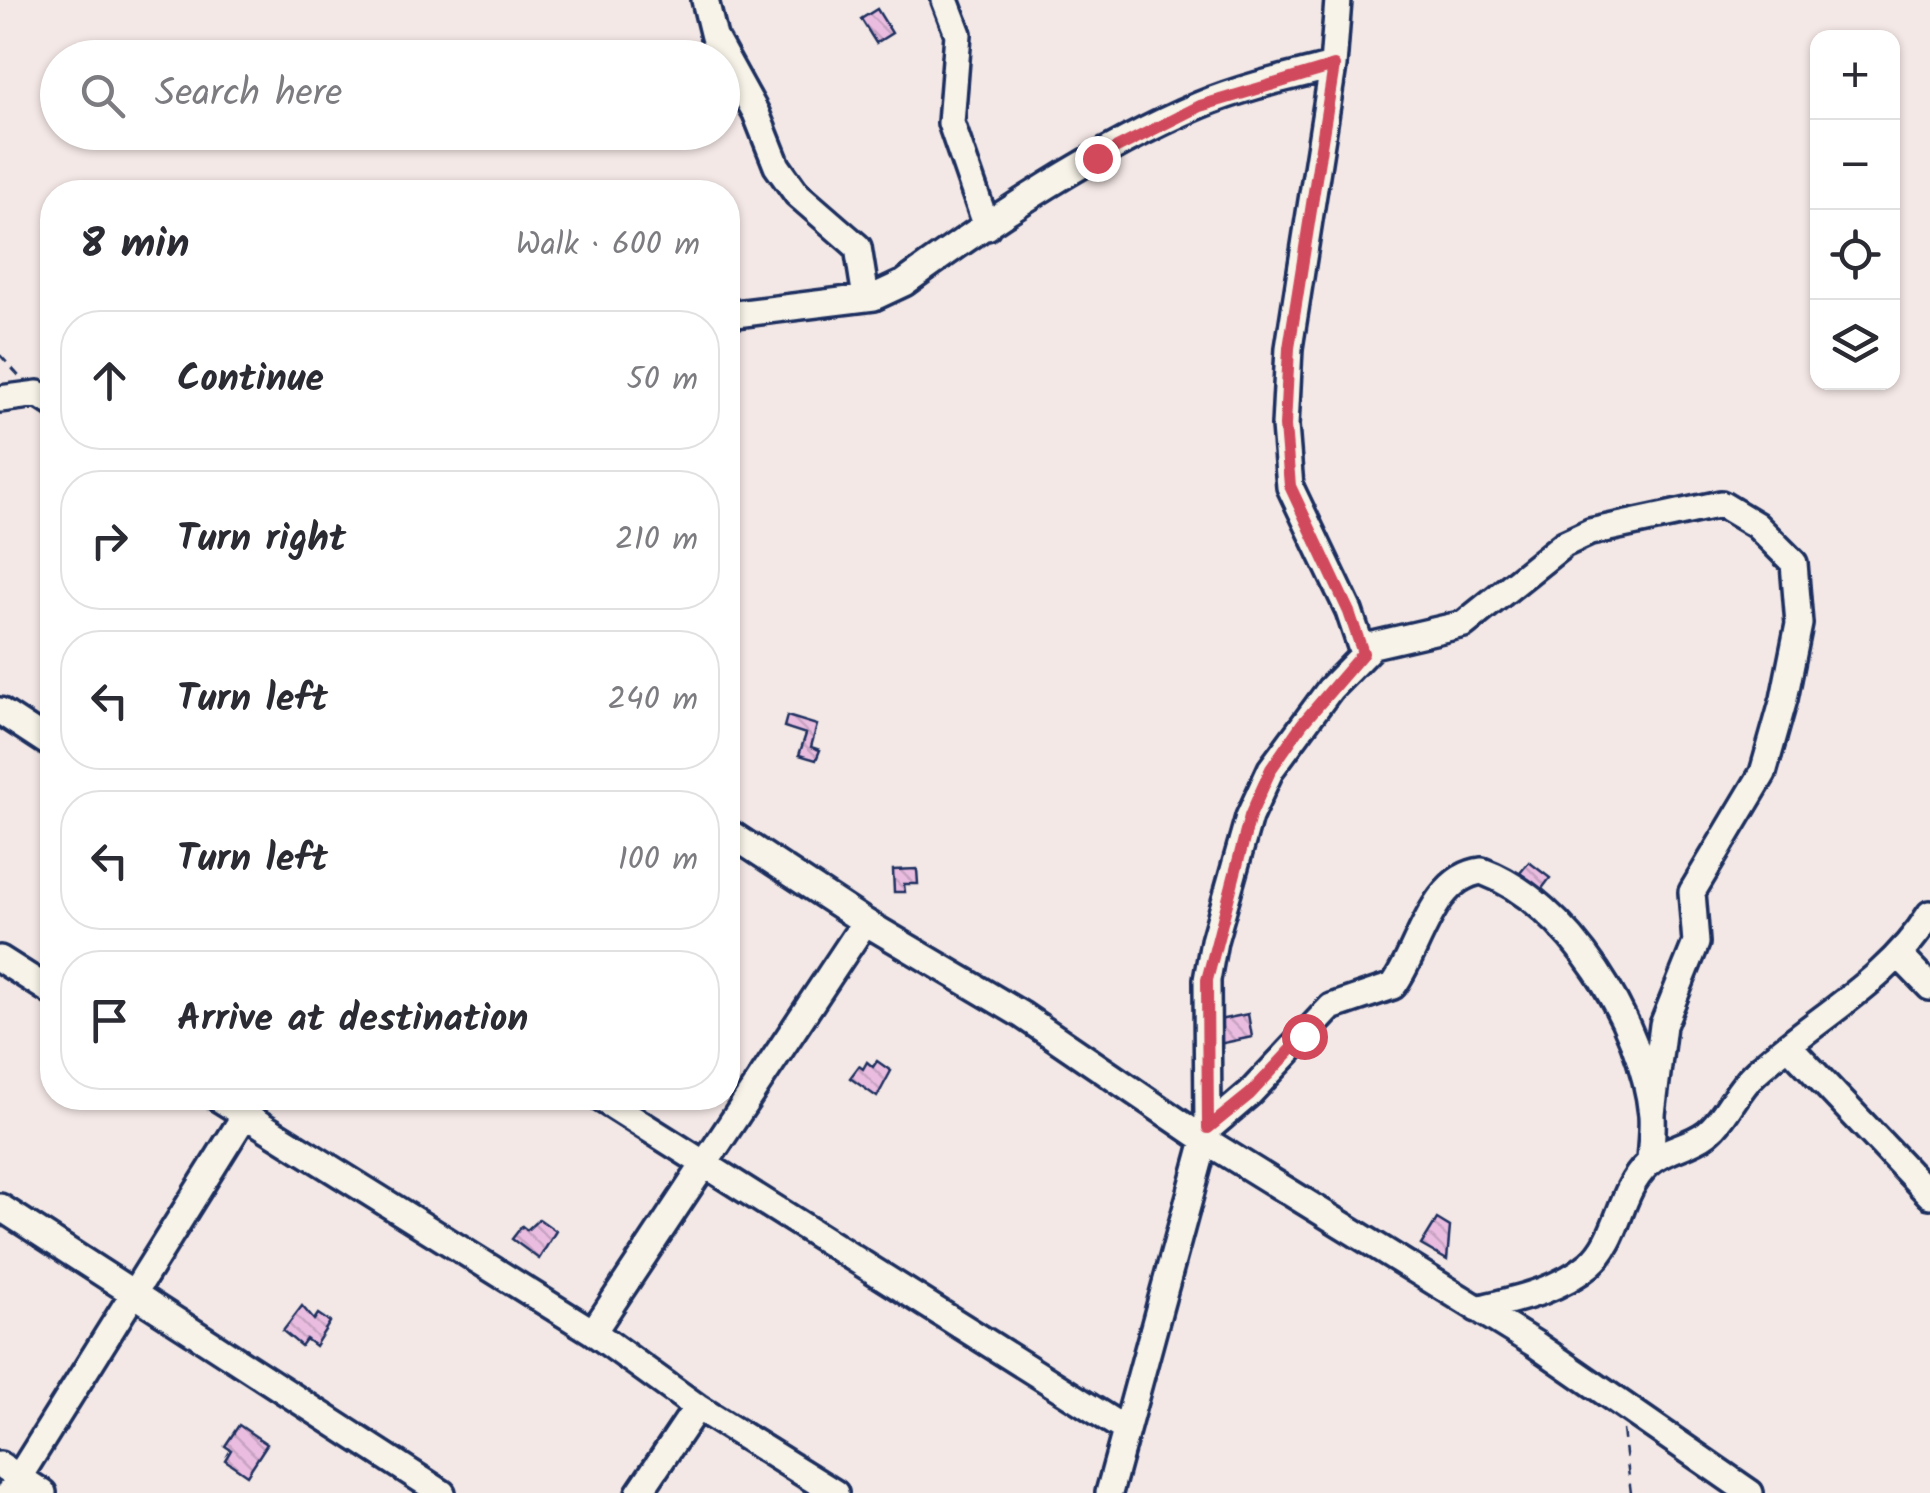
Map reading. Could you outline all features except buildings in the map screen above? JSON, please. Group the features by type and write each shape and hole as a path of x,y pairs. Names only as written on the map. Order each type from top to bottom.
{"street":[{"path":"705,0 716,40"},
{"path":"945,0 958,34 951,123 974,178 987,227"},
{"path":"1338,0 1334,66 1289,348 1285,426 1290,486 1349,612 1363,653"},
{"path":"740,314 866,298 904,284 1097,158 1200,106 1334,66"},
{"path":"740,84 777,166 797,194 858,247 866,298"},
{"path":"0,398 40,395"},
{"path":"1109,1493 1206,1134 1207,980 1250,816 1271,769 1302,724 1363,653 1391,638 1464,624 1564,544 1618,524 1721,504 1756,525 1794,563 1799,624 1784,699 1763,773 1692,892 1696,942 1663,1025 1650,1161"},
{"path":"0,711 40,737"},
{"path":"740,840 865,922 1022,1015 1477,1309 1750,1493"},
{"path":"1206,1134 1250,1094 1331,1007 1392,986 1421,930 1456,881 1482,871 1538,905 1574,942 1607,988 1638,1056 1652,1114"},
{"path":"1477,1309 1539,1293 1589,1265 1604,1250 1627,1194 1650,1161 1707,1133 1752,1075 1900,955 1930,914"},
{"path":"593,1332 865,922"},
{"path":"1900,955 1930,987"},
{"path":"0,959 40,984"},
{"path":"1788,1046 1930,1195"},
{"path":"238,1110 593,1332 698,1406 835,1493"},
{"path":"619,1110 1126,1430"},
{"path":"43,1493 9,1479 246,1115"},
{"path":"0,1207 442,1493"},
{"path":"639,1493 698,1406"}],"path":[{"path":"1620,1403 1631,1493"}],"route":[{"path":"1097,158 1200,106 1276,80 1334,66 1289,348 1285,426 1290,486 1308,533 1349,612 1363,653 1302,724 1271,769 1250,816 1214,941 1207,980 1208,1128 1250,1094 1304,1036"}]}
